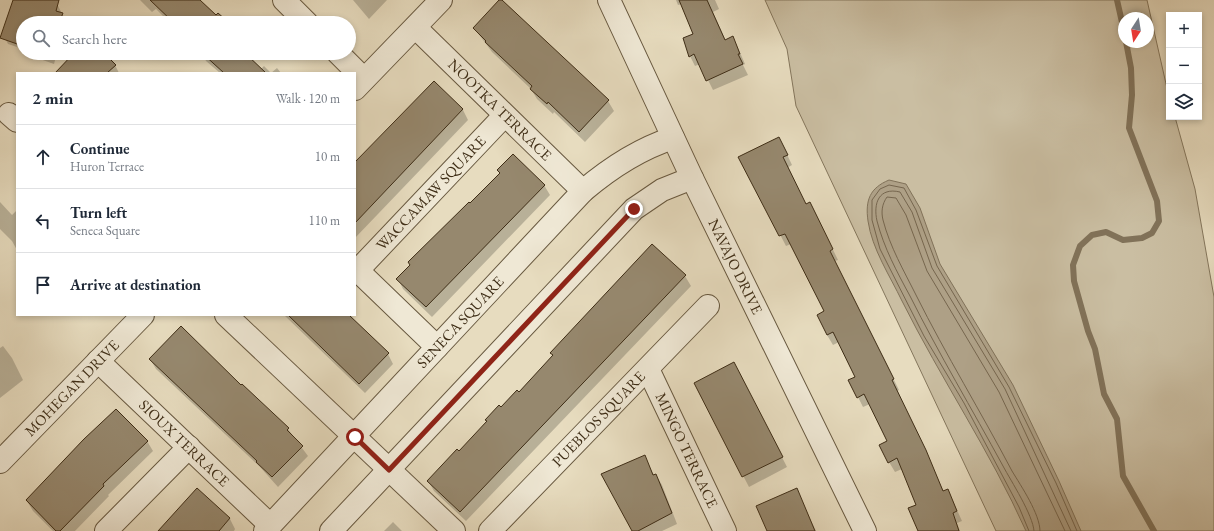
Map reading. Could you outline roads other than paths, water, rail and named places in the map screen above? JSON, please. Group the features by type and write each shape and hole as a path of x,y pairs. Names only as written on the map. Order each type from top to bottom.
{"street":[{"path":"284,0 300,16"},
{"path":"360,84 442,0"},
{"name":"NAVAJO DRIVE","path":"609,0 692,178 865,531"},
{"name":"NOOTKA TERRACE","path":"416,28 504,116 583,191"},
{"path":"343,60 351,72"},
{"name":"WACCAMAW SQUARE","path":"356,269 504,116"},
{"name":"SENECA SQUARE","path":"268,528 355,437 583,191 605,172 650,146 673,138"},
{"path":"331,531 634,209 662,190 692,178"},
{"path":"356,269 437,347"},
{"name":"PUEBLOS SQUARE","path":"490,531 708,306"},
{"name":"MOHEGAN DRIVE","path":"0,462 142,316"},
{"path":"227,316 454,531"},
{"name":"SIOUX TERRACE","path":"98,361 188,447 268,528"},
{"name":"MINGO TERRACE","path":"648,369 725,531"},
{"path":"106,531 188,447"}],"water":[{"path":"889,180 906,184 920,208 940,264 1013,385 1081,531 1026,531 997,472 917,330 873,242 867,214 868,201 873,191 877,187"}],"waterway":[{"path":"1117,0 1120,12"},
{"path":"1127,48 1131,68 1132,95 1129,128 1157,201 1159,221 1152,233 1142,238 1123,240 1106,232 1092,235 1080,246 1073,265 1074,281 1088,331 1095,349 1104,394 1117,419 1123,476 1154,531"}]}
